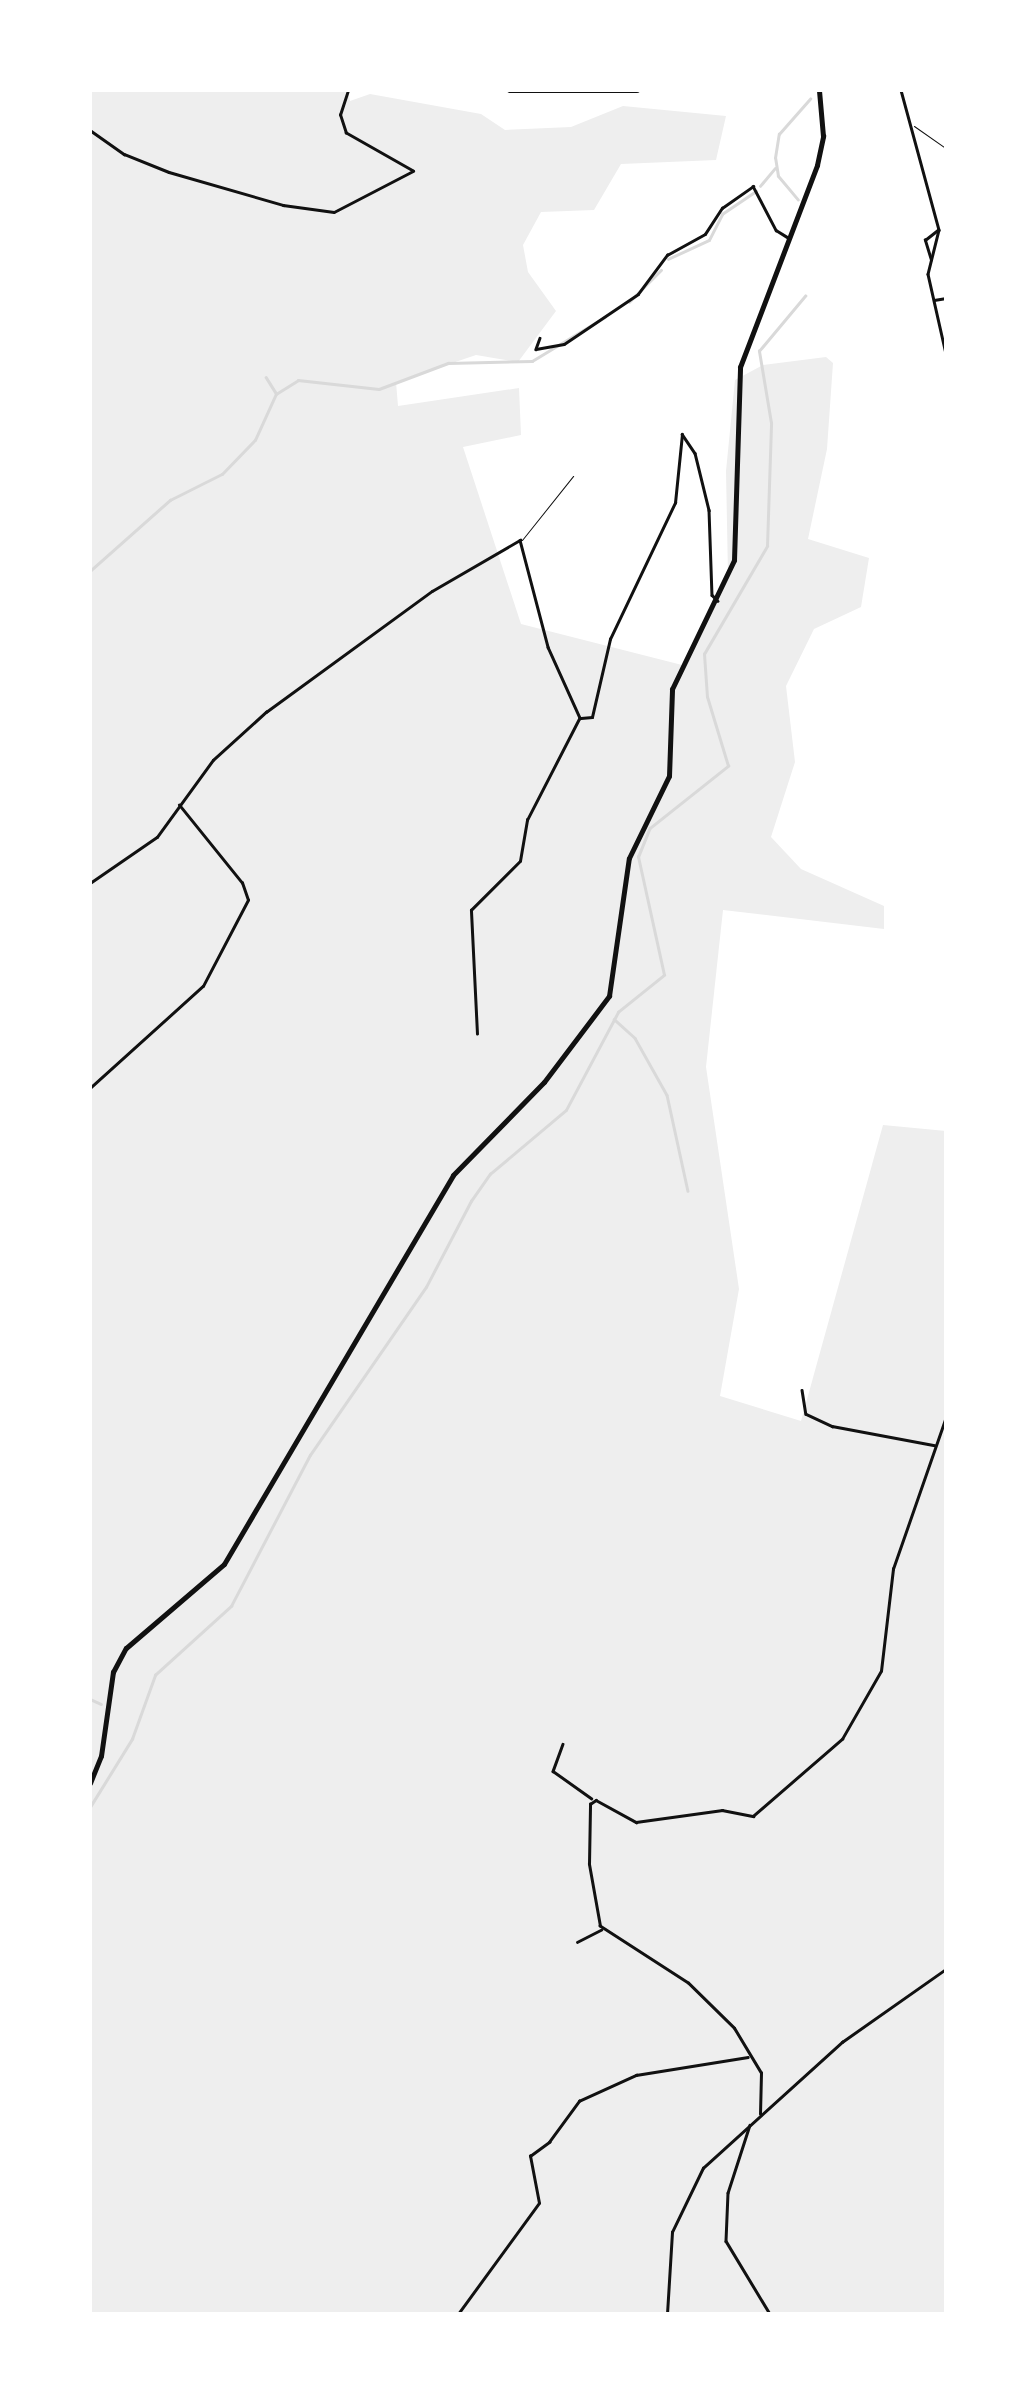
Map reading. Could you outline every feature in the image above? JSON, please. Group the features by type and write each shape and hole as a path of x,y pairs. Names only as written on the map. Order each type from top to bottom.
{"highway":[{"path":"510,90 637,90"}],"main road":[{"path":"90,1784 102,1756 113,1672 126,1648 224,1564 453,1175 526,1102 603,1006 613,982 629,858 638,830 667,788 672,688 718,601 738,538 740,367 820,151 820,90"}],"street":[{"path":"90,130 155,167 283,205 334,212 413,171 346,133 340,115 348,90"},
{"path":"901,90 943,242 931,260"},
{"path":"540,338 536,350 564,344 638,294 667,254 705,234 722,208 753,186 776,230 788,238"},
{"path":"939,230 925,240 931,260 932,300 946,354"},
{"path":"932,300 946,298"},
{"path":"580,718 592,717 610,639 675,503 682,434 695,454 708,510 712,595 718,601"},
{"path":"90,884 156,836 213,760 266,712 432,591 522,540 548,647 580,718"},
{"path":"477,1034 470,910 520,861 527,820 580,718"},
{"path":"90,1088 203,986 248,900 242,883 179,805"},
{"path":"802,1390 806,1414 835,1426 936,1446"},
{"path":"563,1744 553,1771 592,1800 636,1822 722,1810 753,1816 842,1739 881,1671 893,1569 946,1417"},
{"path":"592,1800 588,1864 602,1930 688,1983 734,2028 761,2073 760,2114"},
{"path":"577,1942 602,1930"},
{"path":"667,2314 670,2248 696,2179 749,2124 842,2042 946,1969"},
{"path":"458,2314 537,2207 541,2188 530,2156 549,2142 579,2102 636,2076 748,2056"},
{"path":"749,2124 728,2192 726,2241 770,2314"}],"lane":[{"path":"910,126 946,148"},
{"path":"522,540 573,476"}],"shaded area":[{"path":"90,90 348,90 350,101 370,94 481,114 505,130 571,127 623,106 726,116 716,160 621,164 594,210 541,212 523,245 528,272 556,311 518,362 476,355 396,382 398,406 519,388 521,435 463,447 521,624 686,666 728,576 726,471 735,380 763,365 826,357 833,363 827,449 808,539 869,558 861,607 814,629 786,686 795,762 771,837 801,869 884,906 884,929 723,910 706,1067 739,1289 720,1396 801,1421 883,1125 946,1131 946,2314 90,2314"}],"waterway":[{"path":"798,200 778,176 775,158 779,134 810,99"},
{"path":"760,186 775,168"},
{"path":"668,259 709,240 722,214 756,191"},
{"path":"629,302 661,270"},
{"path":"90,1807 132,1739 155,1675 231,1606 310,1455 426,1287 471,1201 490,1174 566,1110 618,1012 664,975 638,857 650,828 728,766 707,697 704,654 767,546 771,423 759,351 805,296"},
{"path":"90,571 170,500 222,474 255,440 276,394 298,380 379,389 448,363 532,361 605,317"},
{"path":"266,377 276,393"},
{"path":"614,1019 635,1038 667,1095 688,1191"},
{"path":"90,1699 101,1704"}]}
